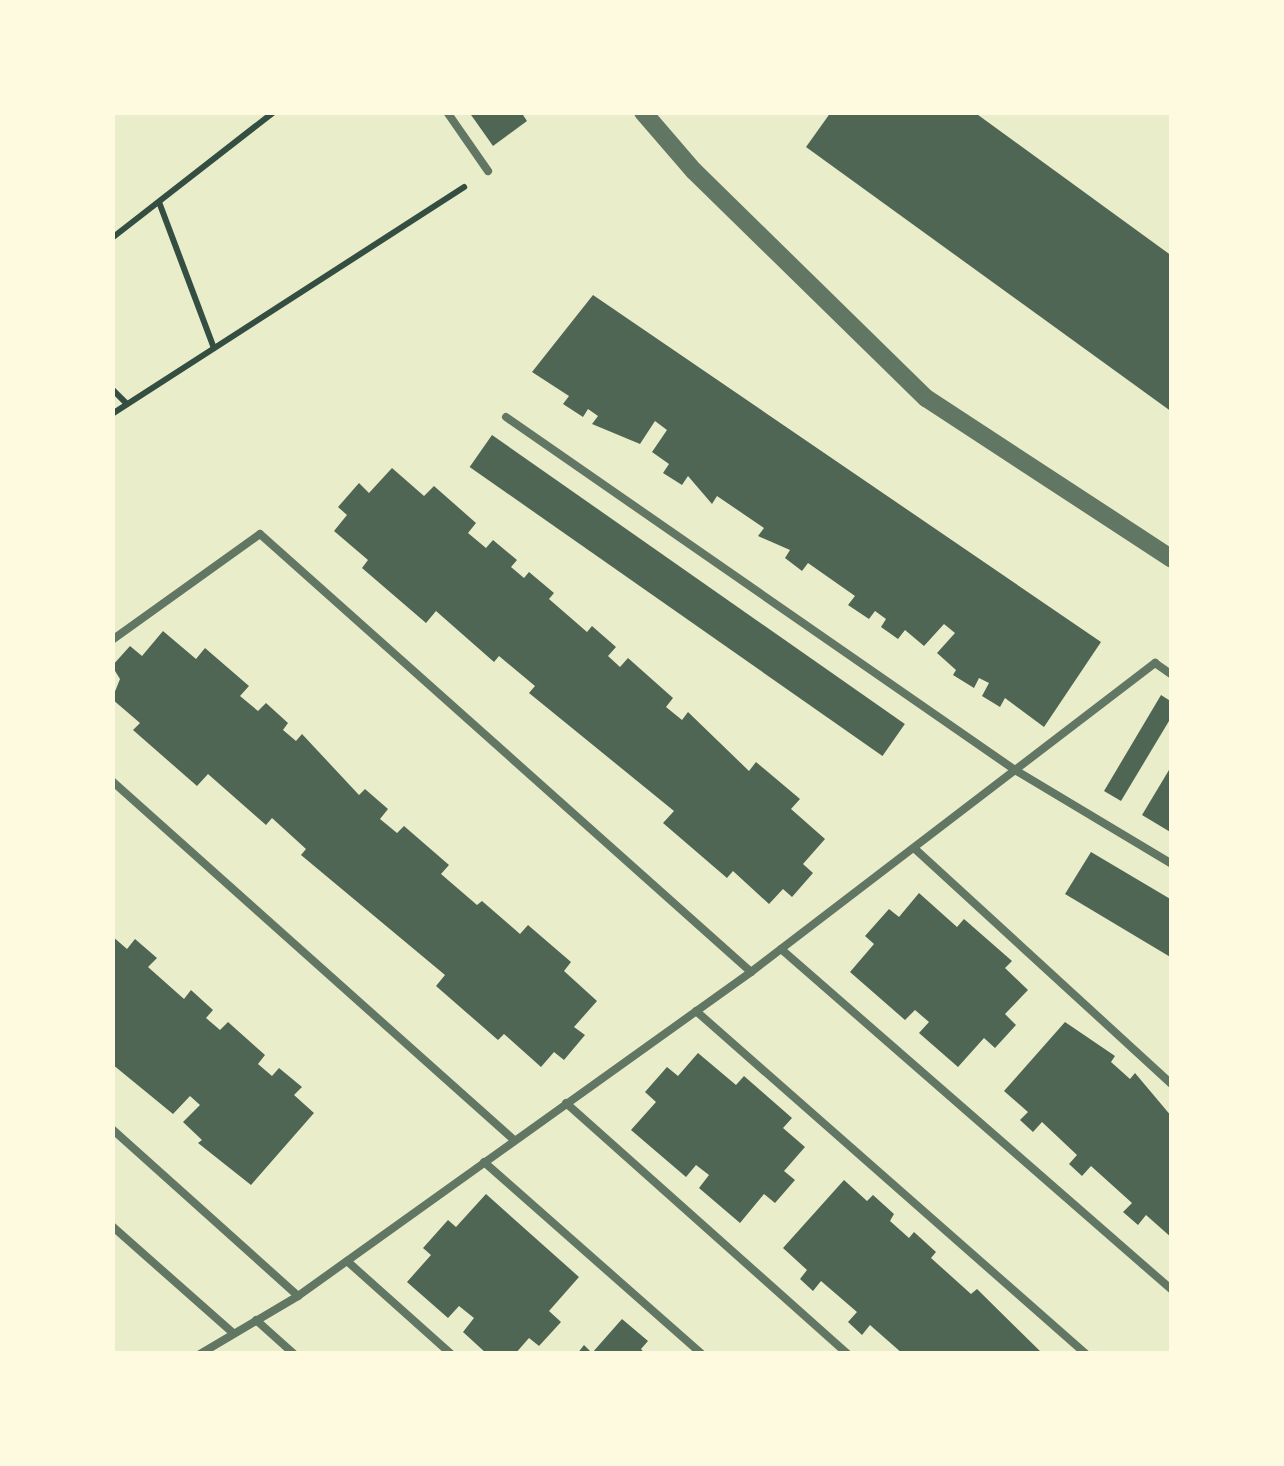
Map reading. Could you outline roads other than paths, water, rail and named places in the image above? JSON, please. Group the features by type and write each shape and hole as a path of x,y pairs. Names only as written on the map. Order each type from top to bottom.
{"street":[{"path":"643,112 694,171 926,398 1172,559"}],"lane":[{"path":"447,112 488,171"},
{"path":"506,417 1016,770 1172,864"},
{"path":"112,640 260,534 751,972"},
{"path":"200,1354 298,1296 751,972 1155,663 1172,675"},
{"path":"112,781 514,1140"},
{"path":"914,848 1172,1084"},
{"path":"781,949 1172,1290"},
{"path":"696,1011 1086,1354"},
{"path":"566,1103 848,1354"},
{"path":"112,1128 298,1296"},
{"path":"484,1162 702,1354"},
{"path":"112,1226 234,1332"},
{"path":"347,1260 451,1354"},
{"path":"256,1320 294,1354"}]}
